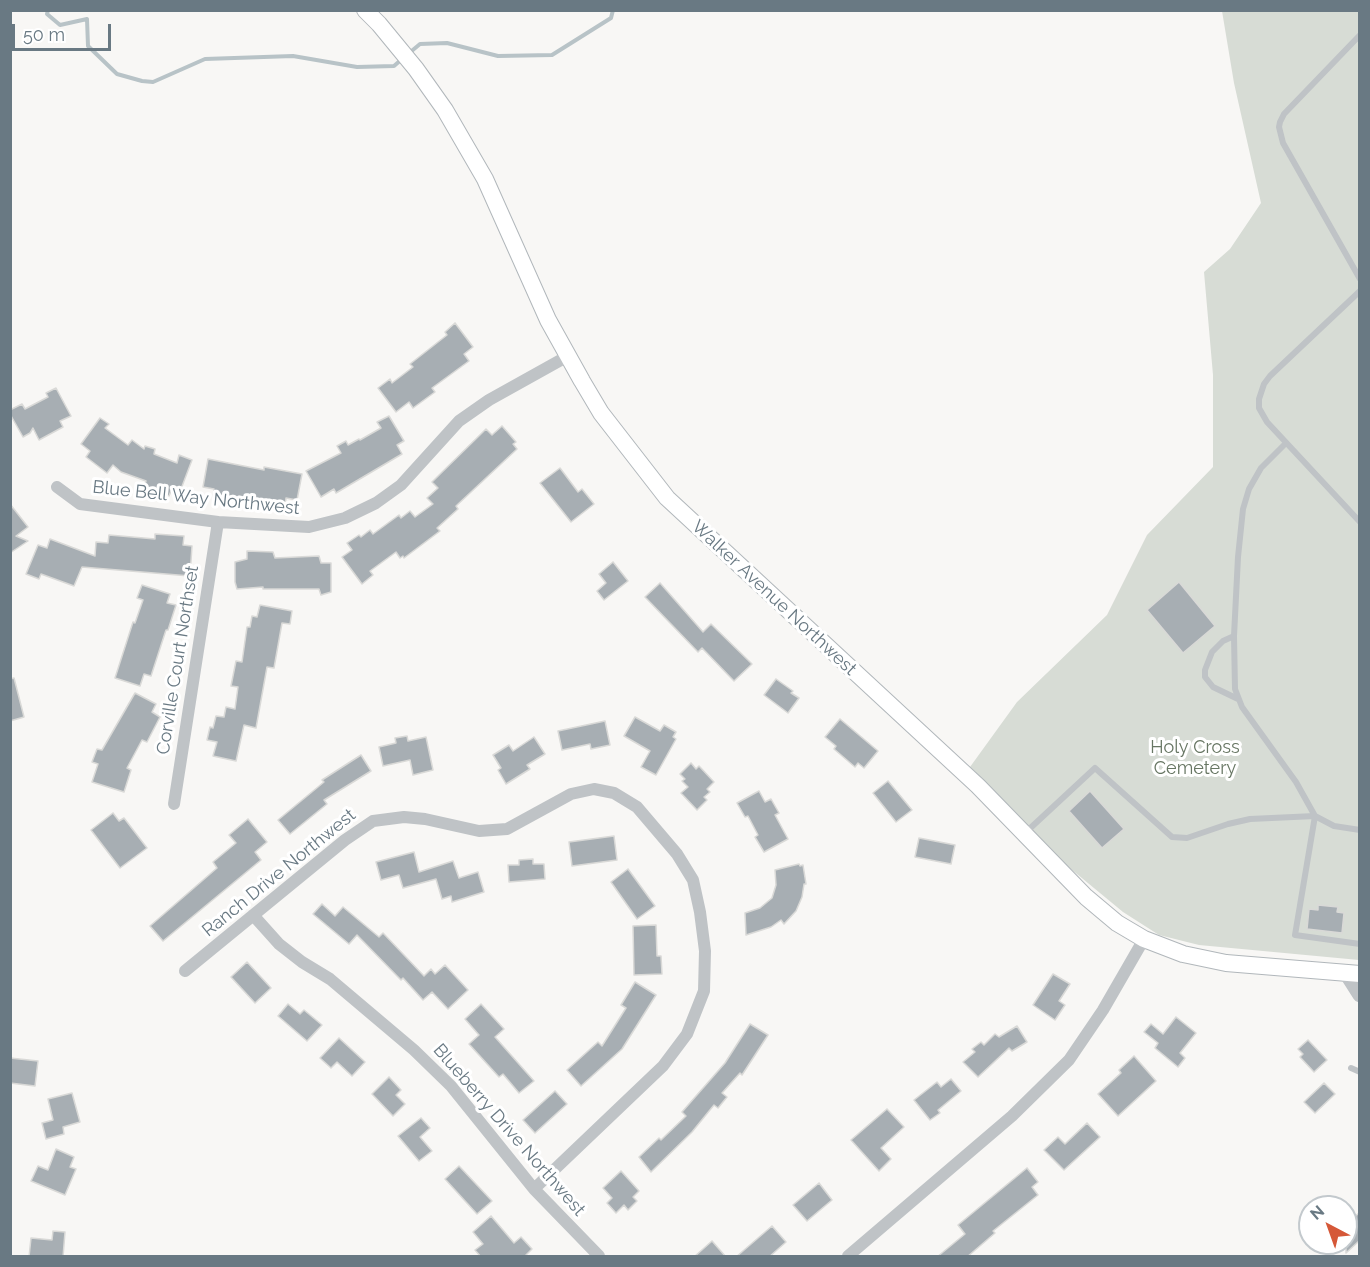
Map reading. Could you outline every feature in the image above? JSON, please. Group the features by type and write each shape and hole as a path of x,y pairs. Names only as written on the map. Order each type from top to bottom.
{"main road":[{"name":"Walker Avenue Northwest","path":"365,10 416,69 445,110 485,179 548,320 568,356 601,413 667,498 978,786 1086,897 1117,923 1144,939 1183,954 1226,963 1353,974"}],"street":[{"name":"Blue Bell Way Northwest","path":"57,487 80,504 218,522 309,527 345,518 376,502 401,484 459,421 489,400 568,356"},
{"name":"Corville Court Northset","path":"174,804 218,522"},
{"name":"Ranch Drive Northwest","path":"185,972 345,840 373,821 404,817 425,819 479,831 507,829 571,794 594,789 614,793 637,807 677,854 693,880 705,951 704,991 687,1034 663,1066 534,1189"},
{"name":"Blueberry Drive Northwest","path":"254,915 279,944 302,962 330,979 414,1050 451,1086 534,1189 599,1257"},
{"path":"848,1257 1012,1116 1069,1059 1103,1010 1144,939"},
{"path":"1353,974 1359,995"}],"lane":[{"path":"1359,35 1284,114 1279,127 1283,142 1359,279"},
{"path":"1359,291 1264,384 1259,399 1259,408 1267,422 1359,522"},
{"path":"1286,443 1261,468 1246,498 1238,557 1234,678 1238,699 1296,782 1315,816 1296,935 1359,944"},
{"path":"1234,636 1223,641 1212,652 1205,670 1208,683 1238,699"},
{"path":"1024,834 1095,768 1172,837 1187,838 1250,819 1315,816 1334,826 1359,830"},
{"path":"1351,1068 1359,1072"}],"green space":[{"name":"Holy Cross Cemetery","path":"1222,11 1359,11 1359,960 1199,945 1159,935 1123,912 1060,860 970,767 1017,702 1107,615 1147,535 1213,467 1213,375 1204,272 1230,249 1261,203 1234,83"}],"building":[{"path":"455,323 473,347 464,354 469,361 432,388 435,392 413,408 409,402 396,412 378,388 390,379 392,383 413,367 410,364 447,335 445,332"},
{"path":"56,388 71,416 60,421 63,427 39,440 33,428 23,437 10,410 22,404 25,409 48,397 46,393"},
{"path":"389,416 404,441 397,445 402,454 336,493 334,489 321,497 306,471 341,453 337,446 346,441 348,445 381,428 377,422"},
{"path":"100,418 109,424 105,428 128,445 132,440 144,449 145,446 155,449 154,454 177,463 179,455 192,460 181,489 173,486 169,496 144,487 146,481 121,472 113,465 107,473 86,457 90,451 81,444"},
{"path":"502,426 516,442 513,444 517,449 456,506 458,509 437,528 440,531 404,558 403,556 400,558 396,552 370,571 373,575 362,584 342,557 352,550 347,543 370,530 373,534 399,515 401,518 410,511 415,517 433,504 427,498 438,488 432,482 486,429 492,435"},
{"path":"208,459 264,470 264,467 302,474 297,500 286,498 285,507 241,498 240,502 213,497 214,489 203,487"},
{"path":"560,468 578,492 582,489 594,504 571,522 540,483"},
{"path":"10,504 28,527 16,536 28,541 10,553"},
{"path":"155,534 184,536 183,545 192,546 190,576 82,567 74,586 41,574 39,579 26,574 38,545 47,548 50,539 95,556 96,542 108,543 109,535 155,539"},
{"path":"247,551 273,552 275,558 319,556 321,563 331,563 331,592 321,595 319,589 263,589 263,587 237,589 235,562 247,559"},
{"path":"613,562 628,581 604,600 597,591 606,583 599,574"},
{"path":"1179,582 1215,626 1183,653 1147,610"},
{"path":"660,583 703,632 711,624 752,664 734,681 702,648 698,652 645,597"},
{"path":"142,585 170,594 167,603 176,605 151,676 144,674 140,686 115,678 133,622 135,623 143,600 137,598"},
{"path":"260,605 292,611 290,624 282,623 274,668 267,667 256,728 244,725 236,761 213,756 217,742 207,740 210,727 213,728 216,716 224,717 226,707 235,709 238,687 231,686 236,661 242,662 247,627 250,627 252,616 257,617"},
{"path":"14,678 24,717 10,721 10,679"},
{"path":"776,679 799,698 788,713 764,695"},
{"path":"135,693 156,704 152,712 160,717 147,742 142,740 127,768 131,770 124,792 92,782 98,764 92,762 97,749 102,750"},
{"path":"635,717 660,731 664,725 676,732 673,737 676,739 656,775 641,767 650,751 624,736"},
{"path":"840,719 878,751 864,768 858,763 855,767 834,749 836,746 825,737"},
{"path":"605,721 610,745 591,749 590,744 562,750 558,731"},
{"path":"407,736 408,741 426,737 433,770 413,775 410,760 383,766 379,747 396,743 395,738"},
{"path":"534,737 545,754 527,765 530,769 506,784 498,770 501,768 493,755 509,745 513,751"},
{"path":"361,755 371,771 324,800 327,804 290,834 278,820 324,782 322,780"},
{"path":"691,763 696,769 699,766 714,782 707,789 710,792 704,797 707,800 697,810 681,793 688,787 682,781 685,779 680,774"},
{"path":"888,781 912,810 896,822 873,793"},
{"path":"759,791 765,802 771,799 779,813 775,815 788,839 764,852 755,837 758,835 748,816 745,817 737,803"},
{"path":"1090,791 1124,829 1102,848 1069,811"},
{"path":"113,813 119,821 124,818 147,848 120,868 91,830"},
{"path":"248,819 267,842 255,852 261,860 163,941 150,926 217,868 213,862 236,843 229,835"},
{"path":"614,836 617,860 572,866 569,842"},
{"path":"919,838 955,845 951,864 915,857"},
{"path":"414,852 419,872 453,861 459,878 478,872 484,892 452,902 451,896 442,899 436,879 403,888 399,875 381,880 376,862"},
{"path":"533,859 533,864 544,864 545,879 509,882 508,865 519,865 519,860"},
{"path":"803,865 806,884 804,884 796,911 784,924 781,920 771,927 746,935 745,913 760,908 772,898 776,885 775,870"},
{"path":"628,869 655,906 637,919 611,882"},
{"path":"322,904 335,916 343,907 379,937 383,933 424,976 431,969 435,974 445,965 468,990 448,1009 432,992 423,1000 357,935 349,944 313,914"},
{"path":"1318,905 1338,907 1337,912 1344,913 1342,933 1307,929 1309,909 1318,910"},
{"path":"656,925 657,956 661,956 662,974 634,975 633,926"},
{"path":"247,962 271,988 255,1003 231,977"},
{"path":"1053,974 1070,984 1059,1001 1065,1005 1055,1020 1033,1005"},
{"path":"635,982 656,995 622,1049 581,1086 567,1070 598,1042 602,1046 626,1008 621,1005"},
{"path":"288,1004 300,1014 304,1010 322,1025 307,1041 278,1016"},
{"path":"481,1004 504,1029 495,1037 534,1081 519,1093 503,1074 499,1077 469,1044 479,1035 465,1019"},
{"path":"1176,1017 1196,1033 1180,1053 1185,1058 1178,1067 1155,1048 1158,1043 1144,1032 1151,1024 1163,1034"},
{"path":"750,1024 768,1035 742,1075 740,1073 722,1093 727,1097 718,1108 714,1105 692,1132 651,1172 639,1157 686,1116 682,1112 725,1063"},
{"path":"1017,1026 1027,1042 1012,1051 1009,1048 978,1077 963,1062 975,1052 972,1049 981,1042 984,1045 995,1034 999,1037"},
{"path":"339,1038 365,1062 352,1076 337,1062 331,1068 320,1058"},
{"path":"1308,1040 1327,1060 1314,1072 1300,1057 1303,1054 1298,1049"},
{"path":"1134,1056 1156,1081 1118,1116 1098,1094 1121,1073 1119,1070"},
{"path":"10,1058 38,1061 35,1086 10,1083"},
{"path":"389,1077 401,1090 396,1095 405,1104 393,1116 372,1094"},
{"path":"951,1079 961,1091 938,1110 940,1113 930,1120 914,1100 937,1082 941,1087"},
{"path":"1324,1083 1335,1094 1315,1113 1304,1102"},
{"path":"555,1091 567,1104 535,1133 523,1120"},
{"path":"72,1093 80,1122 63,1127 64,1134 46,1139 42,1123 53,1120 48,1099"},
{"path":"887,1109 904,1127 881,1148 891,1159 879,1171 851,1140"},
{"path":"421,1118 430,1128 420,1137 432,1151 419,1161 398,1136"},
{"path":"1087,1123 1100,1137 1064,1170 1044,1150 1058,1137 1065,1144"},
{"path":"56,1149 74,1157 70,1167 76,1169 65,1195 31,1181 38,1166 48,1170"},
{"path":"459,1166 492,1201 477,1214 445,1179"},
{"path":"1027,1168 1038,1182 1032,1187 1038,1195 993,1231 995,1233 967,1257 937,1257 965,1234 958,1225"},
{"path":"621,1171 639,1191 633,1197 637,1201 628,1210 624,1205 616,1213 607,1203 612,1198 603,1188"},
{"path":"819,1183 832,1200 807,1221 793,1205"},
{"path":"1359,1213 1358,1242 1358,1214"},
{"path":"491,1216 514,1243 521,1237 532,1249 524,1257 481,1257 475,1250 483,1244 473,1232"},
{"path":"772,1226 786,1242 769,1257 736,1257"},
{"path":"53,1231 65,1232 63,1257 29,1257 31,1238 52,1240"},
{"path":"712,1241 726,1257 694,1257"}],"waterway":[{"path":"48,10 47,14 60,25 87,19 88,46 117,74 142,81 153,82 205,59 293,56 357,67 394,66 402,59"},
{"path":"408,54 420,44 447,43 498,56 552,55 611,18 613,10"}]}
